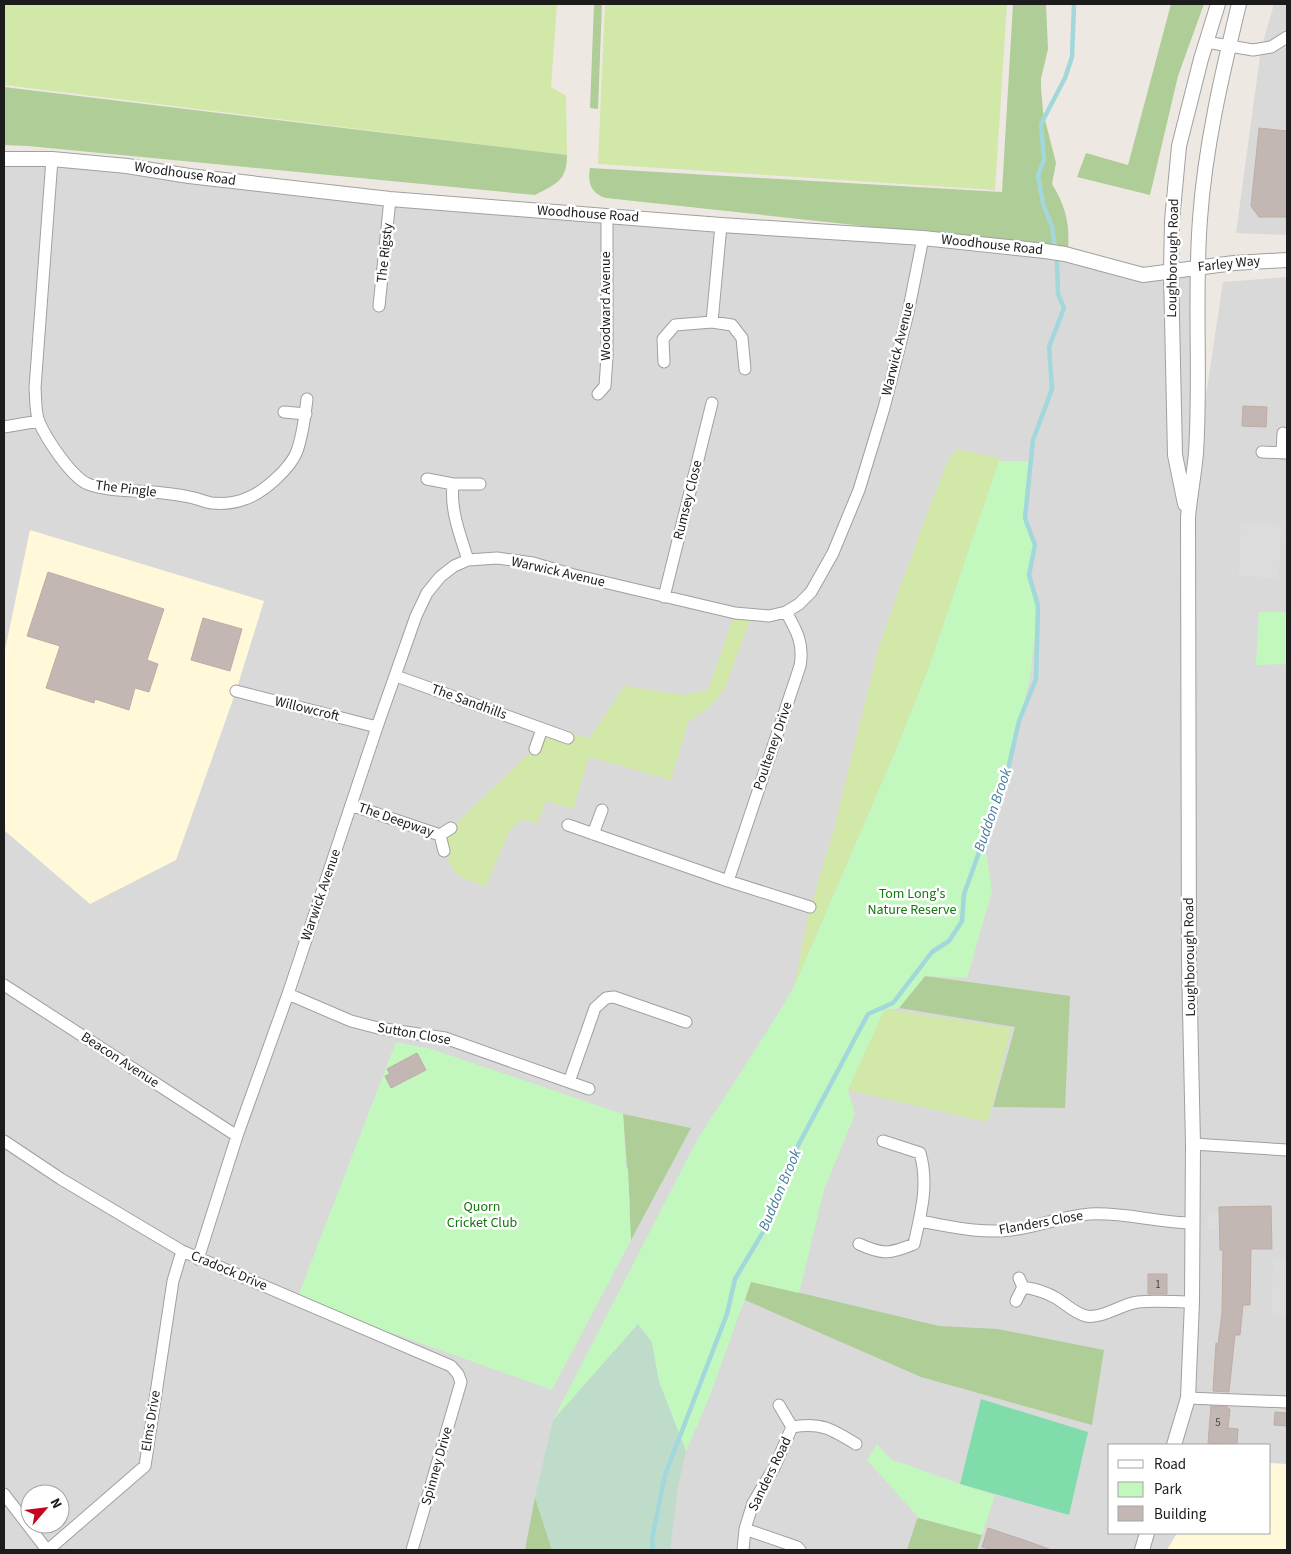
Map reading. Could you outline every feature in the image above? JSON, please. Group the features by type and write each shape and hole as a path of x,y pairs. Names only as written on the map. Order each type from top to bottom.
{"street":[{"name":"Loughborough Road","path":"1188,517 1175,455 1170,272 1172,221 1179,146 1206,42 1218,4"},
{"name":"Loughborough Road","path":"1174,1444 1188,1398 1192,1302 1193,1144 1189,963 1188,517 1196,453 1197,267 1202,193 1213,122 1239,4"},
{"path":"1206,42 1253,50 1271,46 1287,37"},
{"name":"Woodhouse Road","path":"4,159 52,159 127,166 190,176 390,199 721,225 923,238 1045,250 1144,275 1170,272"},
{"name":"The Pingle","path":"52,159 35,388 36,408 39,421 65,464 74,474 88,484 190,497 211,503 233,502 246,499 260,491 290,464 296,452 306,414 307,399"},
{"name":"The Rigsty","path":"379,306 390,199"},
{"name":"Woodward Avenue","path":"598,394 605,386 607,357 607,216"},
{"path":"712,322 721,225"},
{"name":"Warwick Avenue","path":"198,1259 237,1136 288,994 377,727 416,616 427,593 440,577 454,566 468,560 497,558 533,563 664,597 735,613 769,616 786,612 799,604 811,592 833,553 859,490 884,408 908,313 923,238"},
{"name":"Farley Way","path":"1170,272 1197,267 1287,260"},
{"path":"664,362 663,339 675,325 712,322 732,325 742,338 745,369"},
{"name":"Rumsey Close","path":"664,597 712,403"},
{"path":"284,412 306,414"},
{"path":"4,427 39,421"},
{"path":"1262,452 1285,453 1283,433"},
{"path":"427,479 454,484 480,484"},
{"path":"454,484 452,496 454,512 468,560"},
{"name":"Poulteney Drive","path":"728,882 800,666 802,654 800,641 795,626 786,612"},
{"name":"The Sandhills","path":"396,676 568,738"},
{"name":"Willowcroft","path":"236,692 377,727"},
{"path":"534,749 542,729"},
{"name":"The Deepway","path":"352,805 440,835 452,828"},
{"path":"593,834 602,810"},
{"path":"568,825 728,882 810,907"},
{"name":"The Deepway","path":"440,835 444,850"},
{"name":"Beacon Avenue","path":"4,985 237,1136"},
{"name":"Sutton Close","path":"288,994 351,1021 378,1028 445,1038 589,1090"},
{"path":"569,1082 595,1008 606,998 614,997 686,1022"},
{"name":"Cradock Drive","path":"4,1141 61,1179 198,1259 451,1366 458,1374 461,1382"},
{"path":"859,1244 877,1253 899,1250 914,1244 924,1197 924,1167 920,1153 883,1141"},
{"path":"1193,1144 1287,1150"},
{"name":"Flanders Close","path":"919,1221 976,1231 996,1232 1089,1214 1111,1214 1170,1223 1193,1223"},
{"name":"Elms Drive","path":"48,1550 144,1466 173,1280 182,1250"},
{"path":"1016,1300 1021,1282 1042,1290 1072,1310 1087,1316 1104,1314 1138,1302 1192,1302"},
{"name":"Spinney Drive","path":"412,1550 461,1382"},
{"path":"1188,1398 1287,1402"},
{"name":"Sanders Road","path":"778,1405 792,1427"},
{"name":"Sanders Road","path":"792,1427 810,1424 834,1430 856,1444"},
{"name":"Sanders Road","path":"743,1550 745,1529 753,1503 774,1468 792,1427"},
{"path":"4,1494 48,1550"},
{"path":"745,1529 797,1547 800,1550"},
{"path":"1142,1550 1148,1534"}],"shaded area":[{"path":"1274,4 1287,4 1287,235 1236,233 1261,49"},
{"path":"4,159 1045,251 1143,275 1197,267 1189,509 1223,282 1287,277 1287,1550 4,1550"},
{"path":"1241,523 1281,524 1279,578 1239,576"},
{"path":"30,530 264,601 236,691 176,860 90,904 4,830 4,655"},
{"path":"1208,1213 1218,1213 1218,1230 1208,1230"},
{"path":"1273,1259 1287,1260 1287,1316 1272,1315"},
{"path":"1271,1463 1287,1464 1287,1550 1167,1550 1176,1534 1271,1534"}],"green space":[{"path":"4,4 557,4 551,87 566,96 567,155 4,85"},
{"path":"594,4 602,4 598,109 590,108"},
{"path":"605,4 1007,4 995,190 598,164"},
{"path":"1013,4 1046,4 1048,49 1041,79 1043,112 1056,163 1052,184 1061,200 1068,224 1068,251 1049,246 606,198 597,194 590,183 590,168 1002,192"},
{"path":"1171,4 1204,4 1178,76 1150,195 1077,177 1086,153 1128,165"},
{"path":"4,87 567,155 565,171 559,181 535,195 4,145"},
{"path":"956,449 1000,458 929,667 896,750 794,987 809,912 834,829 878,649 926,516 946,465"},
{"name":"Tom Long's Nature Reserve","path":"999,461 1031,461 1026,510 1035,545 1029,575 1038,606 1030,678 1004,784 984,839 992,891 967,978 925,976 899,1008 884,1010 848,1090 855,1114 824,1190 799,1293 751,1282 709,1398 686,1451 659,1381 652,1342 638,1324 553,1420 697,1140 794,987 896,750 929,667"},
{"path":"1259,612 1287,612 1287,664 1256,665"},
{"path":"735,613 752,614 726,686 711,706 688,722 671,780 589,757 573,809 546,801 537,824 522,819 510,830 485,887 455,874 444,851 440,835 451,828 534,749 542,729 568,738 571,732 589,739 624,686 683,695 708,690"},
{"path":"925,976 1070,996 1065,1108 993,1107 1015,1027 899,1008"},
{"path":"884,1009 1011,1028 988,1122 848,1090"},
{"name":"Quorn Cricket Club","path":"396,1042 431,1049 623,1114 626,1166 628,1169 631,1240 552,1390 398,1335 335,1317 297,1299"},
{"path":"623,1114 691,1128 631,1240 619,1236 630,1205"},
{"path":"751,1281 939,1326 998,1329 1104,1350 1092,1425 921,1377 745,1300"},
{"path":"638,1324 652,1342 659,1381 686,1451 678,1487 670,1550 552,1550 535,1497 553,1420"},
{"path":"981,1399 1088,1432 1069,1515 960,1484"},
{"path":"877,1444 891,1459 995,1495 982,1535 919,1518 867,1460"},
{"path":"535,1497 552,1550 525,1550"},
{"path":"917,1519 982,1535 977,1550 907,1550"}],"building":[{"path":"1259,128 1287,131 1287,217 1259,217 1251,206"},
{"path":"1243,406 1267,407 1266,427 1242,426"},
{"path":"48,572 164,609 147,660 158,664 149,692 135,688 129,710 95,699 94,703 46,688 60,646 27,636"},
{"path":"203,618 242,629 230,671 191,660"},
{"path":"417,1053 426,1070 391,1088 385,1076 390,1074 387,1069"},
{"path":"1271,1206 1272,1249 1251,1249 1250,1305 1243,1305 1240,1335 1235,1335 1229,1392 1213,1391 1216,1343 1218,1344 1222,1313 1223,1250 1220,1250 1219,1207"},
{"path":"1148,1274 1167,1274 1167,1294 1148,1294"},
{"path":"1211,1406 1228,1407 1230,1409 1228,1428 1238,1429 1237,1444 1208,1443"},
{"path":"1275,1412 1287,1413 1287,1426 1274,1425"},
{"path":"988,1528 1049,1550 993,1550 982,1547"}],"waterway":[{"name":"Buddon Brook","path":"653,1550 652,1539 665,1475 727,1314 735,1279 766,1227 784,1172 868,1014 893,1003 932,952 949,941 962,921 964,894 1006,778 1019,721 1036,679 1038,606 1029,575 1035,545 1025,518 1033,440 1052,389 1049,347 1064,308 1058,294 1057,263 1052,226 1043,204 1038,175 1044,160 1041,124 1065,78 1072,57 1074,4"}]}
